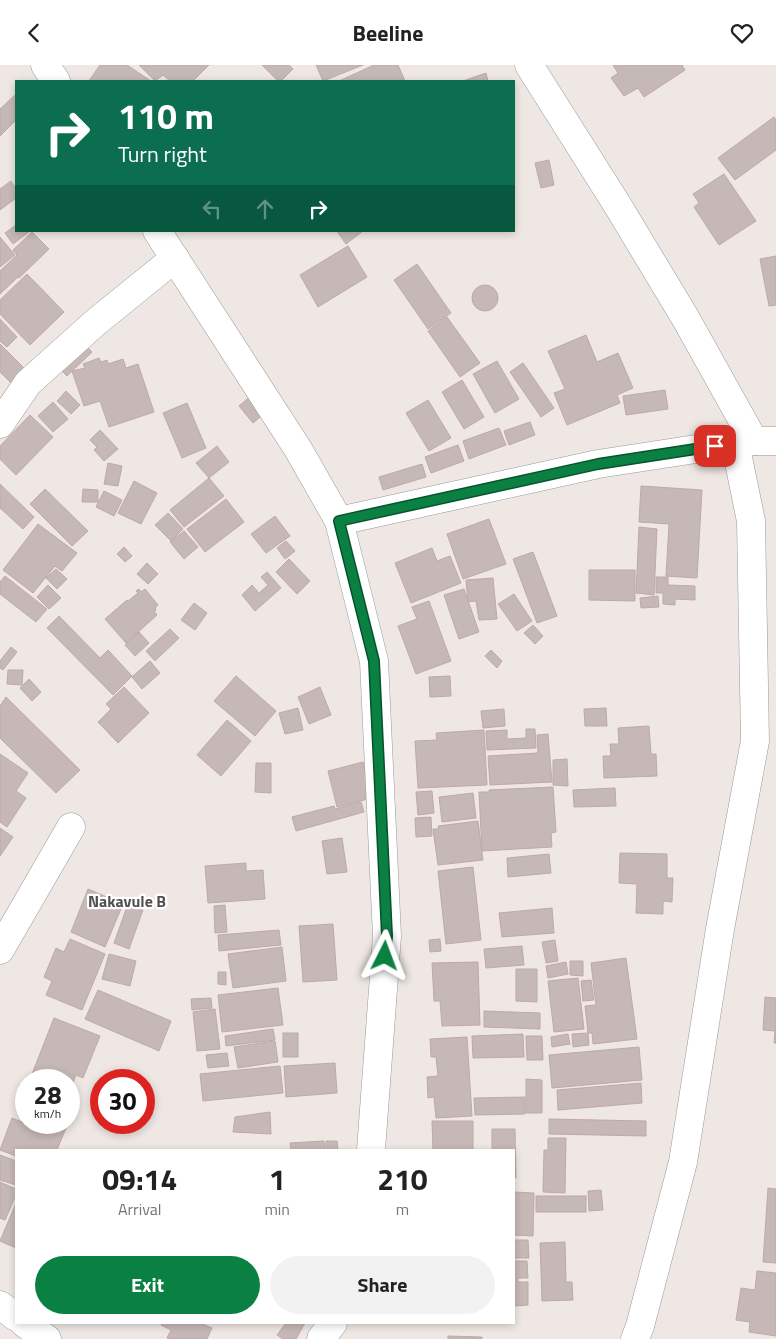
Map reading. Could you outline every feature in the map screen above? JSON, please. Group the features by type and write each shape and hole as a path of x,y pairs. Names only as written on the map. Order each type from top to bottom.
{"street":[{"path":"45,65 55,80"},
{"path":"529,65 686,319 755,442 751,521 754,741 720,929 683,1162 635,1339"},
{"path":"159,232 298,449 339,521 374,661 387,936 371,1149"},
{"path":"0,424 28,383 96,322 175,258"},
{"path":"339,521 598,464 755,442"},
{"path":"0,951 70,827"},
{"path":"0,1305 15,1316"},
{"path":"25,1324 47,1339"},
{"path":"321,1339 332,1324"}],"building":[{"path":"100,65 127,65 150,80 90,80"},
{"path":"139,65 209,65 194,80 169,80 163,75 154,80"},
{"path":"262,65 289,65 293,69 282,80 277,80"},
{"path":"316,65 363,65 326,80 323,80"},
{"path":"374,65 398,65 405,80 341,80"},
{"path":"613,65 682,65 685,70 644,97 638,88 624,96 611,78 618,73"},
{"path":"486,73 488,80 466,80"},
{"path":"15,95 15,121 0,136 0,109"},
{"path":"774,117 776,120 776,150 735,180 718,158"},
{"path":"549,160 554,185 541,188 535,163"},
{"path":"724,174 756,221 719,245 694,207 699,203 693,194"},
{"path":"11,181 15,187 15,199 0,210 0,189"},
{"path":"15,226 15,232 29,232 13,244 5,233"},
{"path":"32,232 49,249 0,294 0,271 17,255 13,250"},
{"path":"338,232 362,232 346,244"},
{"path":"0,237 15,255 0,267"},
{"path":"348,246 367,277 318,307 300,275"},
{"path":"776,256 776,305 769,306 760,259"},
{"path":"417,264 451,313 428,329 394,280"},
{"path":"27,274 64,312 30,345 0,314 0,300"},
{"path":"485,285 494,289 498,298 494,307 485,311 476,307 472,298 476,289"},
{"path":"447,317 480,363 460,377 428,331"},
{"path":"0,319 17,337 7,347 0,341"},
{"path":"586,335 597,362 618,353 633,388 617,395 620,403 567,425 554,393 565,389 548,351"},
{"path":"82,342 92,352 67,376 57,366"},
{"path":"0,344 25,369 11,383 0,372"},
{"path":"99,358 101,362 107,360 108,364 123,359 126,368 138,364 154,412 109,427 100,401 84,406 72,371 85,368 83,364"},
{"path":"497,361 519,399 495,413 473,374"},
{"path":"523,363 554,408 541,417 510,372"},
{"path":"462,380 484,417 464,429 442,392"},
{"path":"665,390 668,409 626,415 623,396"},
{"path":"66,391 80,405 71,414 57,401"},
{"path":"253,394 266,412 253,423 239,406"},
{"path":"428,400 451,438 429,451 406,413"},
{"path":"53,402 68,419 53,432 38,416"},
{"path":"187,403 206,448 182,458 163,413"},
{"path":"30,415 53,437 16,475 0,459 0,446"},
{"path":"530,422 535,435 509,445 504,431"},
{"path":"499,428 506,445 469,459 463,441"},
{"path":"100,430 118,449 104,461 94,450 97,447 90,440"},
{"path":"458,445 464,461 431,473 425,457"},
{"path":"217,446 229,462 209,478 196,463"},
{"path":"108,463 122,466 118,486 104,484"},
{"path":"422,464 426,477 383,490 379,477"},
{"path":"209,478 224,496 184,527 170,510"},
{"path":"134,481 157,493 141,524 118,513"},
{"path":"0,484 34,517 23,529 0,508"},
{"path":"641,486 702,490 697,578 666,576 669,524 639,522"},
{"path":"45,489 88,531 72,546 30,504"},
{"path":"83,489 98,490 98,502 82,502"},
{"path":"104,491 122,500 114,516 96,507"},
{"path":"226,499 244,522 205,552 187,529"},
{"path":"168,513 183,529 171,541 155,525"},
{"path":"275,516 290,536 266,553 251,534"},
{"path":"489,519 506,564 463,579 447,534"},
{"path":"38,524 77,553 62,571 55,566 33,593 3,570"},
{"path":"639,527 657,529 654,595 636,593"},
{"path":"184,531 198,547 184,559 170,542"},
{"path":"286,541 295,551 285,559 277,548"},
{"path":"124,547 132,556 125,562 117,554"},
{"path":"432,548 437,561 450,556 461,583 411,603 395,563"},
{"path":"533,552 557,616 537,623 513,559"},
{"path":"289,559 310,581 297,594 276,572"},
{"path":"147,563 158,574 148,584 137,574"},
{"path":"56,569 67,579 57,589 46,578"},
{"path":"589,570 635,570 635,601 589,600"},
{"path":"267,572 281,588 255,611 242,595 252,585 259,593 268,585 261,577"},
{"path":"5,576 47,609 36,622 0,594 0,582"},
{"path":"656,577 668,577 668,585 695,586 695,600 675,599 675,605 663,604 663,593 656,593"},
{"path":"493,578 497,619 479,620 476,601 468,602 466,580"},
{"path":"48,585 61,598 49,609 37,597"},
{"path":"139,589 141,592 145,589 158,605 154,611 157,615 126,643 105,619 138,593 136,591"},
{"path":"464,589 479,632 459,639 444,595"},
{"path":"514,594 532,621 517,631 498,604"},
{"path":"658,596 659,607 641,608 640,598"},
{"path":"429,601 451,661 416,674 398,626 417,619 412,607"},
{"path":"194,603 207,613 195,630 181,620"},
{"path":"59,616 100,658 108,650 132,676 113,695 47,628"},
{"path":"533,625 543,636 535,644 524,633"},
{"path":"170,629 179,638 155,661 146,651"},
{"path":"139,632 149,643 135,656 125,645"},
{"path":"11,647 17,652 3,670 0,668 0,661"},
{"path":"491,650 502,661 497,668 485,656"},
{"path":"150,661 160,673 142,689 132,677"},
{"path":"8,670 23,670 22,685 7,684"},
{"path":"236,676 276,711 255,736 214,701"},
{"path":"450,676 451,696 430,697 429,677"},
{"path":"29,679 41,692 32,701 20,688"},
{"path":"124,687 149,713 118,743 98,722 111,709 106,704"},
{"path":"320,687 331,715 309,724 298,697"},
{"path":"6,697 80,770 56,793 0,738 0,706"},
{"path":"298,708 303,730 285,734 279,713"},
{"path":"606,708 607,726 585,726 584,709"},
{"path":"504,709 505,726 483,728 481,711"},
{"path":"227,720 251,741 221,776 197,755"},
{"path":"649,726 651,754 656,754 657,776 604,778 603,756 611,756 610,744 619,744 618,728"},
{"path":"526,729 535,729 536,748 487,750 486,731 507,730 507,739 526,738"},
{"path":"484,730 487,785 418,788 415,741 437,740 436,733"},
{"path":"548,734 552,782 490,785 488,756 538,753 537,735"},
{"path":"0,754 28,773 16,791 26,798 7,827 0,822"},
{"path":"567,759 568,786 553,785 553,760"},
{"path":"363,762 372,798 337,807 328,771"},
{"path":"256,763 271,763 271,793 255,792"},
{"path":"553,787 556,832 551,833 552,847 482,851 479,792"},
{"path":"615,788 616,806 574,807 573,790"},
{"path":"432,791 434,813 418,815 416,792"},
{"path":"473,793 476,818 442,822 439,797"},
{"path":"361,802 364,812 296,831 292,817 334,806 335,809"},
{"path":"431,817 432,836 416,837 415,818"},
{"path":"478,821 483,860 438,865 433,829 439,829 438,826"},
{"path":"0,828 13,837 0,856"},
{"path":"342,838 347,872 327,874 322,841"},
{"path":"620,853 667,854 667,878 673,878 672,902 663,901 663,914 636,913 637,884 619,883"},
{"path":"549,854 551,873 508,877 507,858"},
{"path":"246,863 246,871 263,870 265,899 208,903 205,866"},
{"path":"473,867 481,940 446,944 438,871"},
{"path":"88,889 123,904 105,947 71,932"},
{"path":"128,904 143,910 129,949 114,943"},
{"path":"225,905 227,932 215,933 214,906"},
{"path":"552,908 554,933 502,937 499,913"},
{"path":"333,924 337,980 303,982 299,926"},
{"path":"279,930 281,945 219,951 218,935"},
{"path":"70,939 105,954 82,1010 46,995 52,981 44,977 56,948 64,952"},
{"path":"440,939 441,951 430,952 429,940"},
{"path":"555,940 558,961 546,963 542,942"},
{"path":"522,946 524,965 486,968 484,949"},
{"path":"282,947 286,981 233,988 228,954"},
{"path":"109,954 136,961 130,986 102,979"},
{"path":"626,958 637,1039 593,1044 592,1033 588,1033 585,1006 596,1005 591,963"},
{"path":"570,961 583,961 583,976 570,975"},
{"path":"478,962 480,1025 442,1026 440,1001 434,1001 432,963"},
{"path":"566,962 568,974 548,978 546,966"},
{"path":"516,969 537,969 537,1002 516,1001"},
{"path":"218,972 226,972 226,985 218,984"},
{"path":"578,978 584,1029 554,1032 548,981"},
{"path":"591,980 594,1000 583,1001 581,981"},
{"path":"278,988 283,1025 222,1032 218,995"},
{"path":"98,990 171,1021 159,1051 85,1019"},
{"path":"765,997 776,998 776,1043 774,1043 775,1031 763,1030"},
{"path":"211,998 212,1008 192,1010 191,999"},
{"path":"215,1009 220,1049 197,1051 193,1012"},
{"path":"484,1011 540,1013 540,1029 484,1027"},
{"path":"54,1018 100,1036 83,1078 80,1077 80,1069 34,1069"},
{"path":"273,1029 275,1040 226,1046 225,1036"},
{"path":"283,1033 298,1033 298,1057 283,1057"},
{"path":"588,1033 589,1045 573,1047 572,1034"},
{"path":"523,1034 524,1057 473,1058 472,1036"},
{"path":"568,1034 570,1044 552,1047 551,1037"},
{"path":"526,1036 542,1036 543,1060 527,1060"},
{"path":"467,1037 472,1116 436,1118 434,1097 428,1098 427,1077 438,1076 436,1057 431,1057 430,1039"},
{"path":"275,1041 278,1062 238,1068 234,1047"},
{"path":"639,1047 642,1080 552,1088 549,1055"},
{"path":"227,1053 229,1066 208,1068 206,1055"},
{"path":"335,1063 337,1093 286,1097 284,1066"},
{"path":"280,1066 283,1093 203,1101 200,1074"},
{"path":"526,1079 542,1080 542,1113 526,1113"},
{"path":"641,1083 642,1103 558,1110 557,1090"},
{"path":"525,1097 525,1114 475,1115 474,1098"},
{"path":"270,1112 271,1134 233,1132 235,1117"},
{"path":"12,1118 15,1119 15,1134 64,1134 57,1149 15,1149 15,1156 0,1150"},
{"path":"549,1119 646,1121 646,1136 549,1134"},
{"path":"432,1121 473,1121 473,1149 433,1149"},
{"path":"492,1129 515,1129 516,1178 515,1149 492,1149"},
{"path":"548,1138 566,1138 565,1193 543,1192 544,1150 548,1150"},
{"path":"324,1141 325,1149 291,1149 290,1143"},
{"path":"326,1141 337,1141 338,1149 326,1149"},
{"path":"0,1155 15,1161 15,1185 0,1180"},
{"path":"0,1182 15,1189 15,1197 5,1220 0,1218"},
{"path":"768,1188 776,1189 776,1263 763,1262"},
{"path":"601,1190 603,1210 589,1211 588,1191"},
{"path":"515,1192 534,1193 533,1236 515,1235"},
{"path":"536,1196 586,1196 586,1212 536,1212"},
{"path":"15,1205 15,1248 0,1241"},
{"path":"515,1240 528,1240 529,1258 515,1258"},
{"path":"565,1242 566,1282 572,1282 573,1300 542,1301 540,1243"},
{"path":"515,1261 527,1261 528,1278 518,1278 518,1282 528,1282 528,1305 515,1306"},
{"path":"757,1271 776,1273 776,1336 749,1332 750,1322 736,1320 741,1288 755,1290"},
{"path":"202,1324 212,1328 207,1339 169,1339 167,1338 171,1330 161,1325"},
{"path":"285,1324 304,1324 296,1339 283,1339 277,1335"},
{"path":"448,1336 482,1337 482,1339 448,1339"}],"district":[{"name":"Nakavule B","path":"127,901"}],"route":[{"path":"385,956 387,936 374,661 339,521 598,464 715,446"}]}
